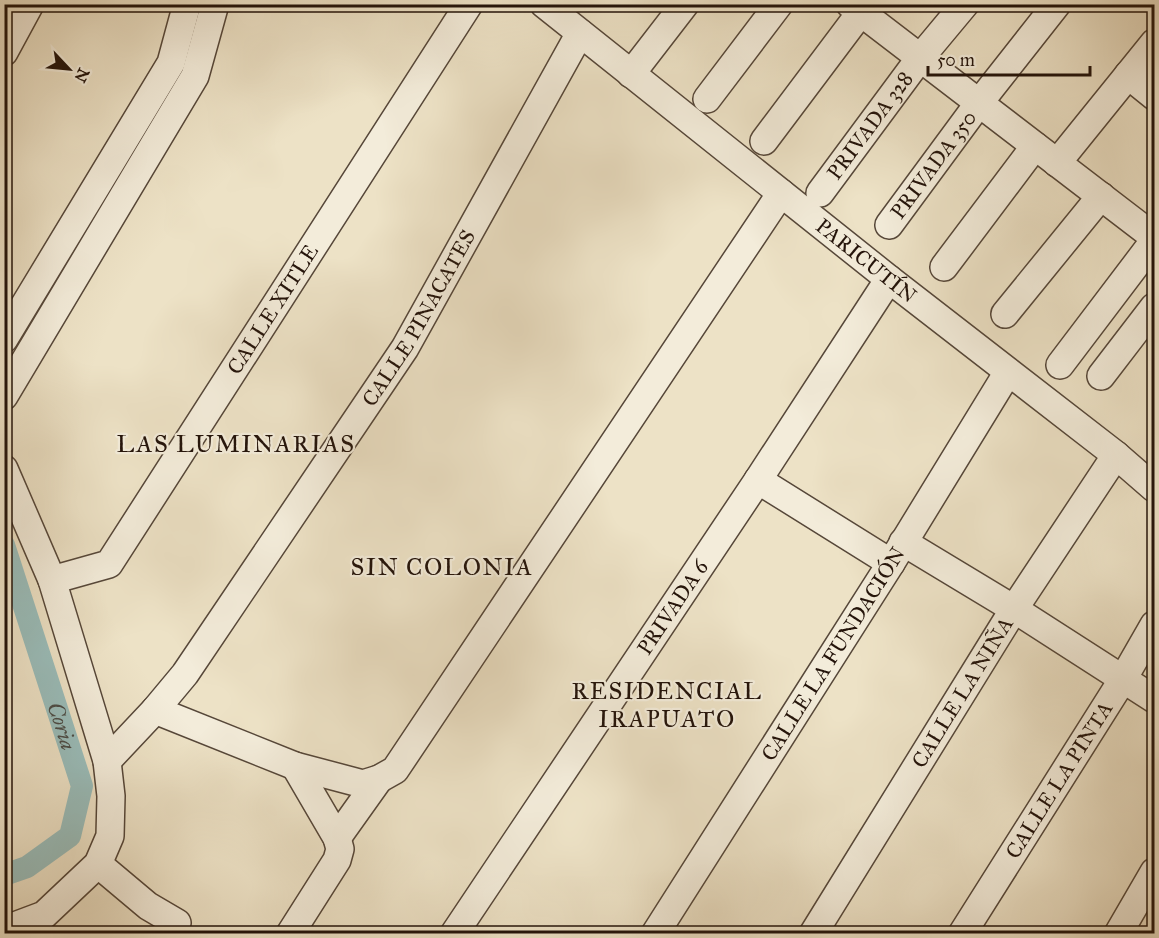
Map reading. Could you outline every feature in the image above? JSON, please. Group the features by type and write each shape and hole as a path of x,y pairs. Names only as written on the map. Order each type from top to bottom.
{"street":[{"path":"4,52 30,4"},
{"path":"4,339 171,63 187,4"},
{"path":"4,396 195,76 215,4"},
{"name":"CALLE XITLE","path":"52,580 109,564 469,4"},
{"name":"PARICUTÍN","path":"544,4 1155,488"},
{"path":"632,74 685,4"},
{"path":"707,99 779,4"},
{"name":"PRIVADA 328","path":"820,193 920,58 965,4"},
{"name":"PRIVADA 350","path":"889,225 979,103 1057,4"},
{"path":"764,141 859,7 920,58 1155,239 1060,365"},
{"name":"CALLE PINACATES","path":"107,761 185,674 405,348 580,33"},
{"path":"1057,163 1155,43"},
{"path":"1128,75 1155,96"},
{"path":"944,267 1035,146"},
{"path":"155,710 296,766 363,784 379,780 395,770 782,193"},
{"path":"1005,314 1101,196"},
{"name":"PRIVADA 6","path":"454,933 758,480 889,279"},
{"path":"1101,376 1155,307"},
{"name":"CALLE LA FUNDACIÓN","path":"655,933 897,553 1008,372"},
{"name":"CALLE LA NIÑA","path":"813,933 1014,609 1116,455"},
{"path":"4,469 52,580 107,761 111,796 110,836 98,864 44,915 9,924"},
{"path":"758,480 897,553 1014,609 1155,699"},
{"name":"CALLE LA PINTA","path":"962,933 1155,626"},
{"path":"290,933 337,860 340,849 337,838 296,766"},
{"path":"337,838 379,780"},
{"path":"98,864 148,906 177,923"},
{"path":"1118,933 1155,872"}],"waterway":[{"name":"Coria","path":"4,545 82,786 70,836 27,867 4,875"}],"district":[{"name":"LAS LUMINARIAS","path":"236,444"},
{"name":"SIN COLONIA","path":"442,567"},
{"name":"RESIDENCIAL IRAPUATO","path":"667,705"}]}
